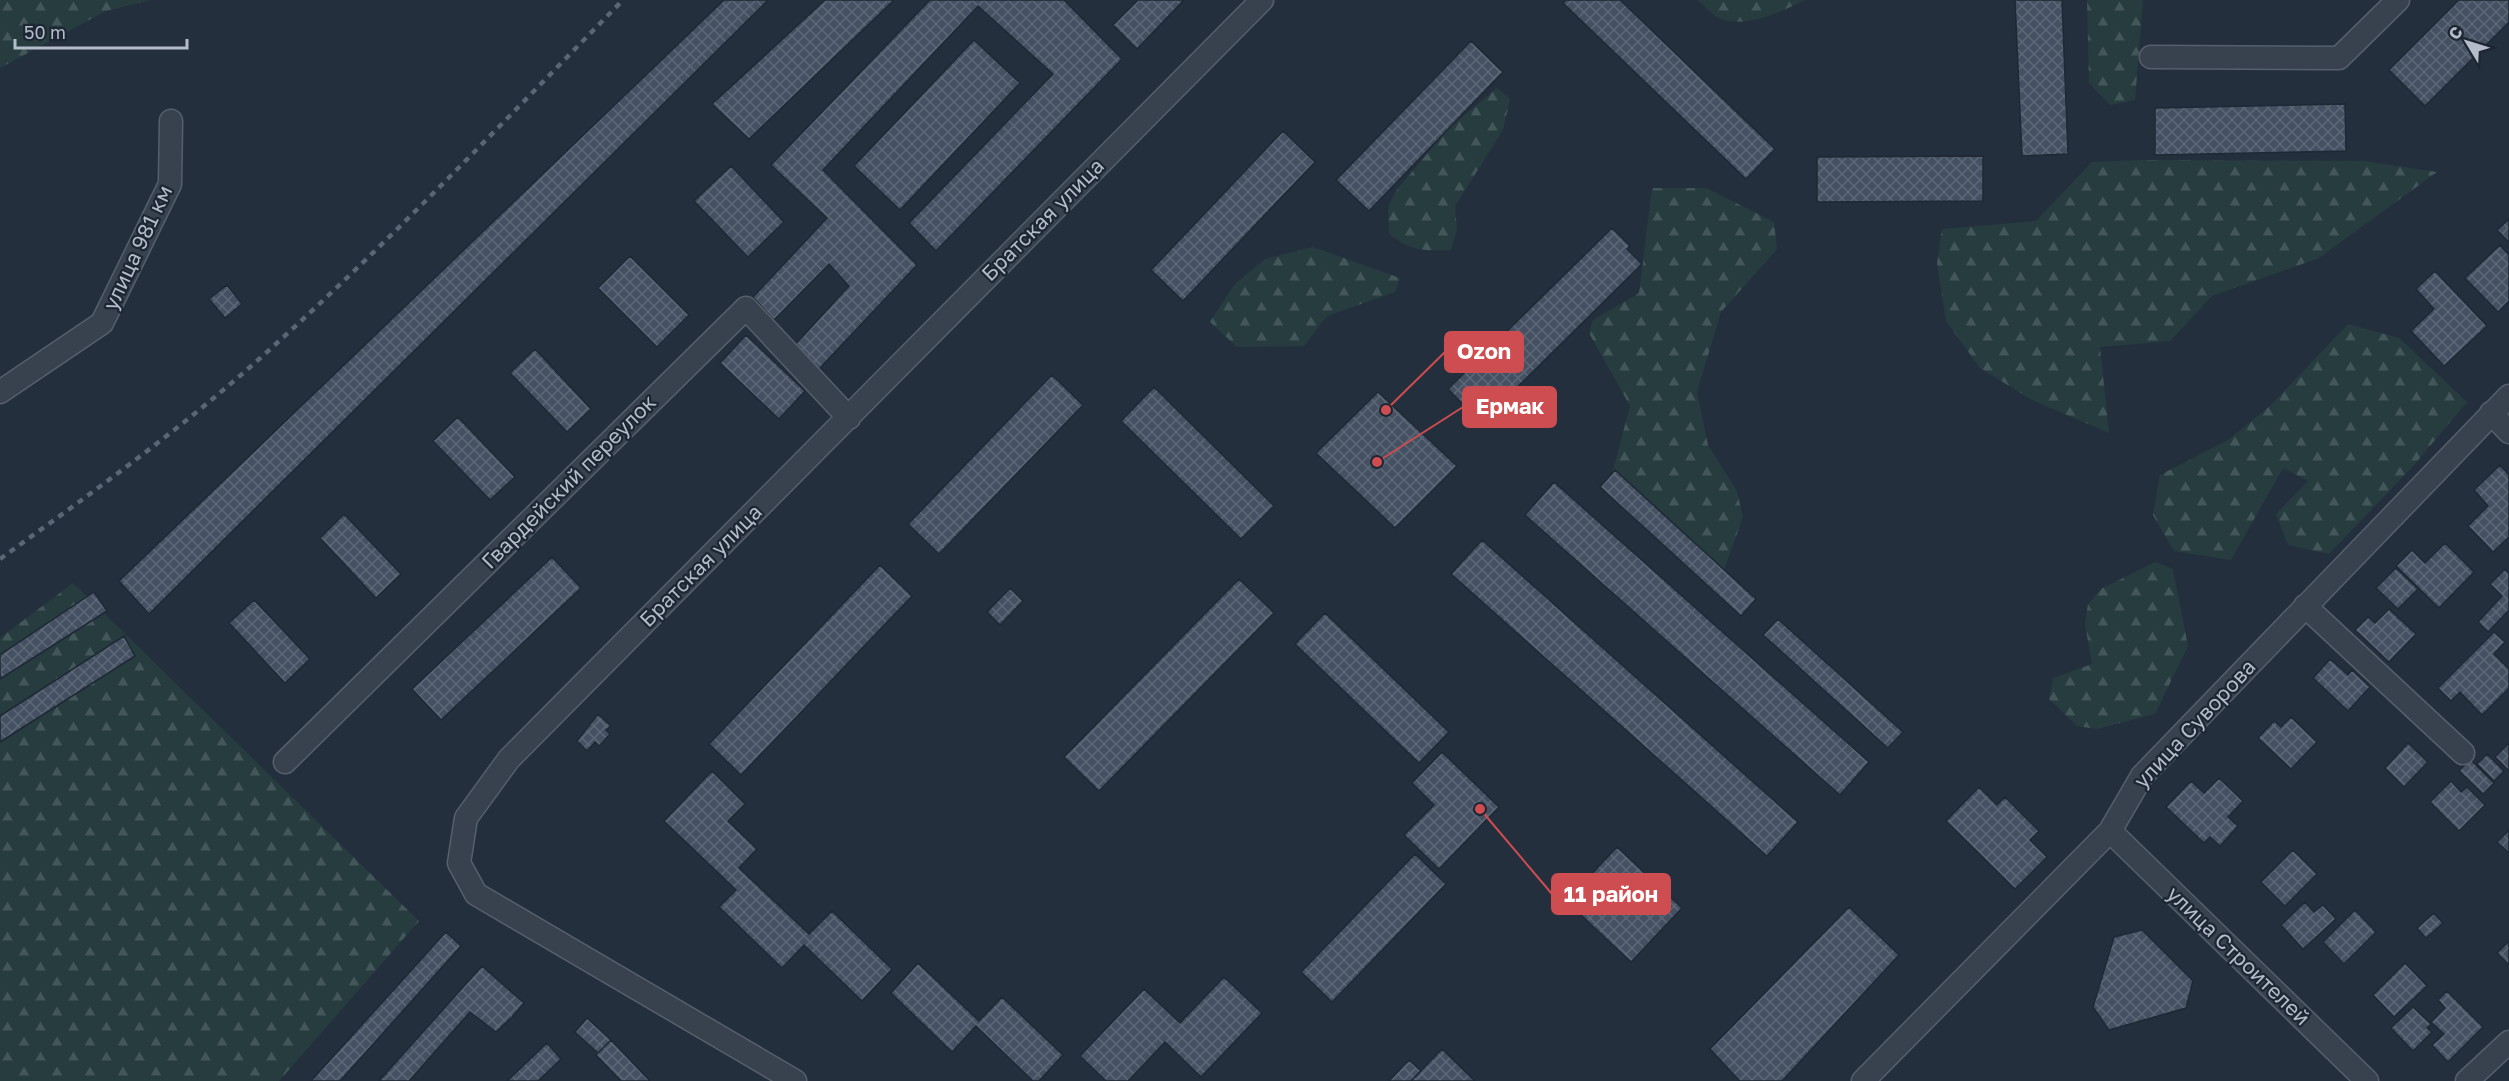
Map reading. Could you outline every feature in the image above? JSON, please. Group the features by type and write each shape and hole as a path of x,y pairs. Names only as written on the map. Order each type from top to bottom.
{"street":[{"name":"Братская улица","path":"795,1081 476,894 459,863 466,818 509,759 1262,0"},
{"path":"2151,57 2339,58 2398,0"},
{"name":"улица 981 км","path":"0,392 102,323 171,184 171,121"},
{"name":"Гвардейский переулок","path":"285,762 746,308 849,417"},
{"name":"улица Суворова","path":"1863,1081 2110,831 2142,776 2509,396"},
{"path":"2491,413 2509,432"},
{"path":"2305,606 2463,753"},
{"name":"улица Строителей","path":"2110,831 2367,1081"},
{"path":"2467,1081 2509,1042"}],"green space":[{"path":"0,0 151,0 106,11 0,68"},
{"path":"1697,0 1805,0 1763,18 1739,22 1719,18"},
{"path":"2087,0 2143,0 2135,100 2110,105 2089,83"},
{"path":"1497,88 1510,99 1503,130 1455,206 1457,230 1451,250 1418,249 1404,244 1389,234 1388,207 1395,192 1448,129"},
{"path":"2145,160 2364,161 2437,172 2319,258 2212,296 2170,341 2100,347 2109,433 2032,400 1980,368 1946,321 1937,263 1942,229 2036,221 2092,162"},
{"path":"1652,188 1706,188 1774,222 1777,249 1721,312 1697,392 1708,445 1737,491 1743,517 1724,570 1609,485 1630,406 1589,333 1593,320 1639,293"},
{"path":"1313,247 1400,278 1395,292 1327,316 1304,346 1237,347 1210,322 1234,285 1265,259"},
{"path":"2348,324 2399,338 2467,402 2414,465 2329,554 2288,545 2276,514 2308,481 2283,468 2231,560 2174,551 2153,515 2160,475 2228,440 2270,406"},
{"path":"2155,562 2173,569 2188,646 2155,714 2097,729 2077,726 2049,699 2053,678 2092,664 2085,624 2088,604 2101,589"},
{"path":"73,583 419,921 279,1081 0,1081 0,638"}],"building":[{"path":"724,0 768,0 149,614 119,581"},
{"path":"825,0 894,0 749,139 712,104"},
{"path":"930,0 1064,0 1122,59 936,251 909,223 1053,74 978,6 823,170 917,265 819,369 793,347 849,286 829,264 774,320 753,297 827,218 771,165"},
{"path":"1138,0 1184,0 1137,49 1113,25"},
{"path":"1566,0 1620,0 1775,149 1746,179 1563,3"},
{"path":"2015,0 2062,0 2068,154 2022,156"},
{"path":"2459,0 2509,0 2509,22 2425,106 2389,70"},
{"path":"974,40 1020,83 900,210 854,166"},
{"path":"1471,41 1503,72 1369,211 1336,180"},
{"path":"2345,104 2346,151 2155,155 2155,108"},
{"path":"1283,131 1315,162 1183,301 1151,270"},
{"path":"1983,156 1983,201 1817,202 1817,157"},
{"path":"731,166 784,222 748,257 694,201"},
{"path":"2509,219 2509,242 2497,230"},
{"path":"1612,228 1630,246 1627,249 1642,264 1481,423 1448,389"},
{"path":"2500,245 2509,255 2509,301 2498,312 2465,278"},
{"path":"630,256 689,315 657,347 598,288"},
{"path":"2435,271 2487,326 2444,366 2411,331 2434,309 2416,289"},
{"path":"227,285 242,304 225,318 209,299"},
{"path":"746,335 805,391 779,419 720,363"},
{"path":"535,349 591,409 567,432 510,373"},
{"path":"1052,375 1083,405 939,554 908,524"},
{"path":"1154,387 1274,506 1241,539 1121,421"},
{"path":"1378,392 1457,466 1395,528 1316,453"},
{"path":"458,417 515,477 490,500 433,441"},
{"path":"2500,465 2509,475 2509,537 2493,552 2468,526 2488,506 2474,490"},
{"path":"1615,470 1756,599 1741,616 1600,487"},
{"path":"1554,482 1869,762 1840,795 1525,515"},
{"path":"344,514 401,574 376,598 320,538"},
{"path":"1482,540 1798,822 1767,856 1451,574"},
{"path":"2445,543 2474,572 2439,608 2396,566 2412,550 2425,563"},
{"path":"552,557 581,588 441,720 412,689"},
{"path":"880,565 912,596 741,775 709,744"},
{"path":"2396,568 2418,589 2398,609 2376,588"},
{"path":"2505,569 2509,573 2509,610 2488,632 2478,622 2502,596 2490,584"},
{"path":"1239,579 1274,613 1099,791 1064,757"},
{"path":"1010,588 1023,601 1000,625 987,612"},
{"path":"94,592 107,611 0,679 0,655"},
{"path":"254,600 310,659 285,683 229,623"},
{"path":"2389,609 2416,634 2389,662 2355,630 2368,617 2375,623"},
{"path":"1325,613 1449,732 1419,763 1295,644"},
{"path":"1778,619 1903,732 1888,748 1763,635"},
{"path":"2494,632 2505,642 2494,654 2509,669 2509,688 2482,715 2460,692 2451,701 2438,688"},
{"path":"124,636 135,656 0,742 0,716"},
{"path":"2330,659 2348,675 2352,670 2370,687 2348,711 2313,678"},
{"path":"598,714 611,726 606,730 610,734 599,746 595,742 587,751 577,741"},
{"path":"2291,717 2317,742 2291,769 2258,738 2274,721 2281,727"},
{"path":"2408,743 2428,762 2404,787 2385,768"},
{"path":"2509,743 2509,771 2495,757"},
{"path":"1442,752 1499,807 1439,869 1404,835 1434,805 1412,783"},
{"path":"2487,754 2504,771 2494,781 2477,764"},
{"path":"2470,759 2494,783 2483,794 2459,771"},
{"path":"712,771 745,804 728,821 757,849 739,868 809,934 832,911 892,969 862,1001 804,945 782,968 719,907 736,890 664,821"},
{"path":"2219,778 2243,801 2228,817 2238,826 2220,846 2210,837 2204,843 2166,807 2191,781 2204,793"},
{"path":"2451,781 2461,792 2467,787 2485,805 2459,831 2430,802"},
{"path":"1979,787 1997,805 2005,797 2039,831 2030,840 2047,857 2015,889 1946,821"},
{"path":"2509,830 2509,853 2497,842"},
{"path":"1617,847 1682,908 1631,962 1566,901"},
{"path":"2293,850 2317,874 2285,906 2261,882"},
{"path":"1415,854 1446,884 1332,1002 1301,972"},
{"path":"2305,902 2314,912 2323,905 2336,919 2303,949 2281,925"},
{"path":"1849,907 1899,955 1782,1081 1740,1081 1710,1049"},
{"path":"2355,910 2376,932 2344,964 2323,942"},
{"path":"2434,913 2443,923 2426,938 2417,928"},
{"path":"2142,930 2193,981 2186,1008 2109,1030 2093,1007 2114,937"},
{"path":"446,932 461,946 340,1081 311,1081"},
{"path":"2509,941 2509,965 2497,953"},
{"path":"918,963 979,1021 1002,997 1063,1055 1039,1081 1033,1081 976,1026 952,1052 891,993"},
{"path":"2405,963 2427,986 2394,1017 2373,995"},
{"path":"482,966 524,1003 512,1017 496,1032 470,1012 409,1081 379,1081"},
{"path":"1224,977 1262,1013 1201,1077 1165,1042 1128,1081 1106,1081 1080,1056 1144,989 1180,1023"},
{"path":"2447,991 2483,1027 2448,1062 2432,1045 2444,1034 2431,1022 2445,1008 2438,1000"},
{"path":"2413,1007 2431,1024 2427,1028 2432,1032 2413,1051 2391,1028"},
{"path":"587,1018 611,1040 598,1053 575,1032"},
{"path":"611,1040 650,1081 621,1081 596,1055"},
{"path":"547,1043 561,1059 538,1081 507,1081"},
{"path":"1442,1049 1475,1081 1411,1081"},
{"path":"1409,1060 1421,1071 1411,1081 1389,1081"}],"railway":[{"path":"0,559 164,438 227,387 306,317 398,228 623,0"}],"place":[{"name":"Ozon","path":"1386,410"},
{"name":"Ермак","path":"1377,462"},
{"name":"11 район","path":"1480,809"}]}
